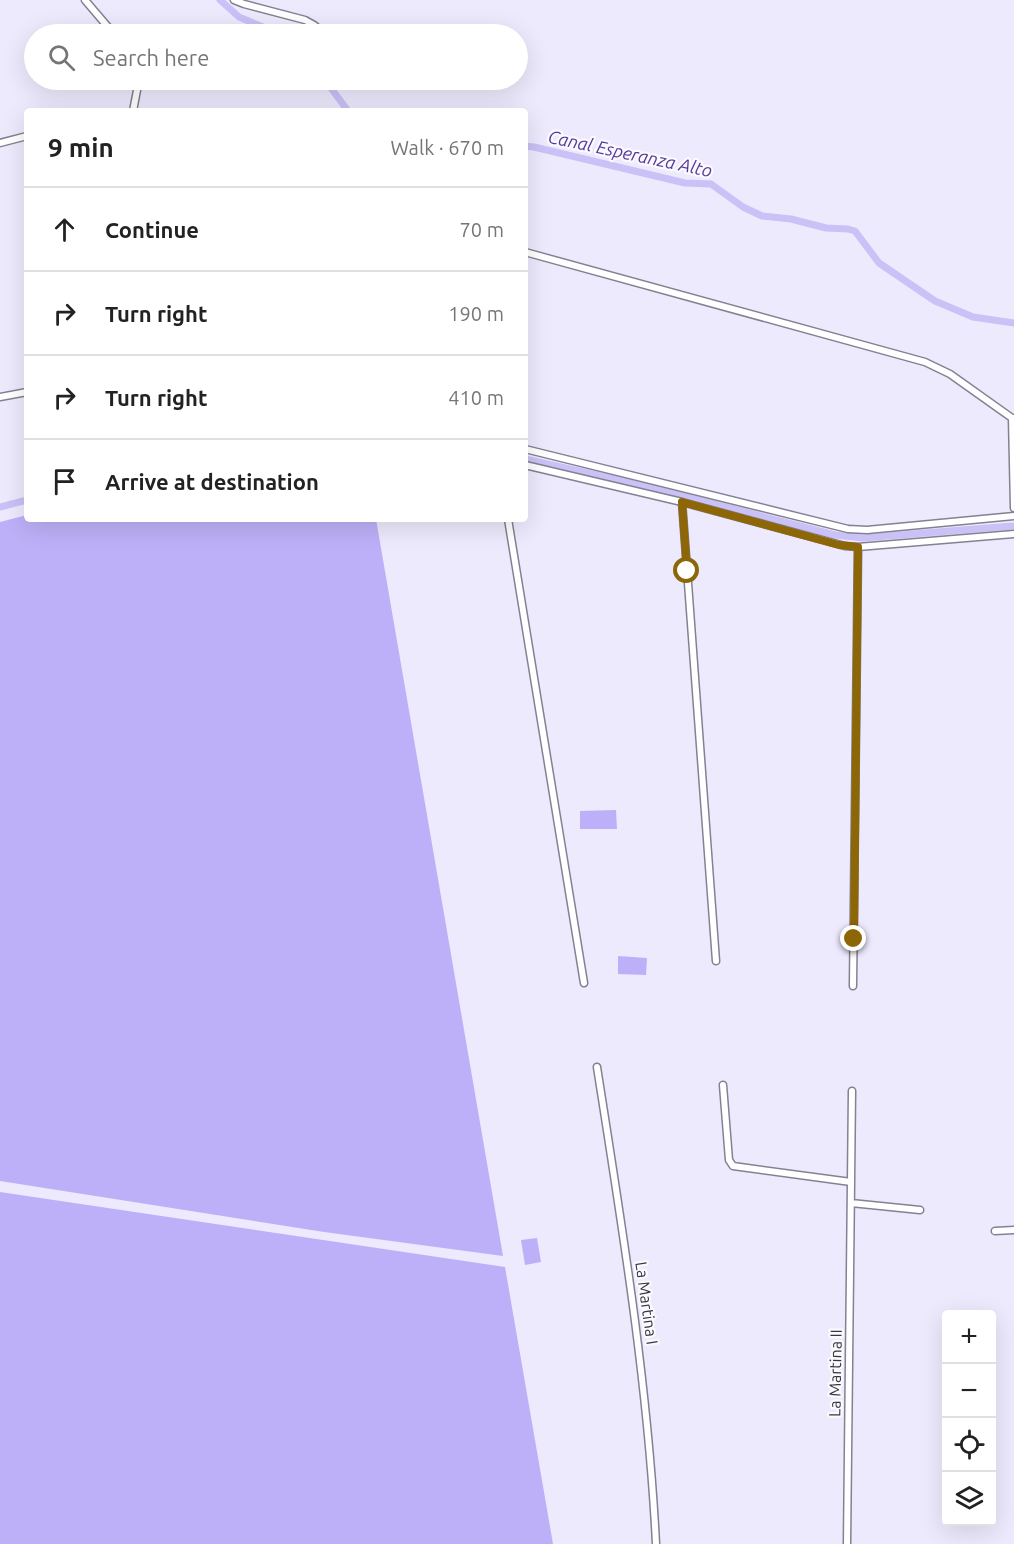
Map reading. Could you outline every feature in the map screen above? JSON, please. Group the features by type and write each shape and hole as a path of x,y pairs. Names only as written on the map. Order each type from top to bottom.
{"street":[{"path":"85,0 105,24"},
{"path":"234,0 312,24"},
{"path":"134,108 137,90"},
{"path":"0,143 24,137"},
{"path":"528,253 925,362 950,374 1013,418 1014,508"},
{"path":"0,397 24,393"},
{"path":"528,450 848,529 867,530 1014,516"},
{"path":"528,466 682,502 839,545 858,547 1014,534"},
{"path":"682,502 716,961"},
{"path":"508,522 584,982"},
{"path":"853,986 858,547"},
{"name":"La Martina I","path":"597,1067 642,1368 650,1444 656,1544"},
{"path":"723,1085 729,1160 733,1166 851,1182"},
{"name":"La Martina II","path":"847,1544 852,1091"},
{"path":"851,1203 920,1210"},
{"path":"994,1231 1014,1230"}],"shaded area":[{"path":"24,516 24,522 377,522 503,1256 324,1232 0,1181 0,522"},
{"path":"616,810 617,829 580,829 580,811"},
{"path":"618,956 647,958 646,975 618,974"},
{"path":"0,1192 505,1267 553,1544 0,1544"},
{"path":"537,1238 541,1262 525,1265 521,1240"}],"waterway":[{"name":"Canal Esperanza Alto","path":"220,0 239,17 256,24"},
{"name":"Canal Esperanza Alto","path":"332,90 346,108"},
{"name":"Canal Esperanza Alto","path":"528,146 685,183 711,184 743,207 762,216 855,231 879,263 935,301 973,317 1014,323"},
{"path":"528,460 628,482 835,535 863,538 1012,526"},
{"path":"0,507 24,501"}],"route":[{"path":"687,571 682,502 839,545 858,547 854,939"}]}
